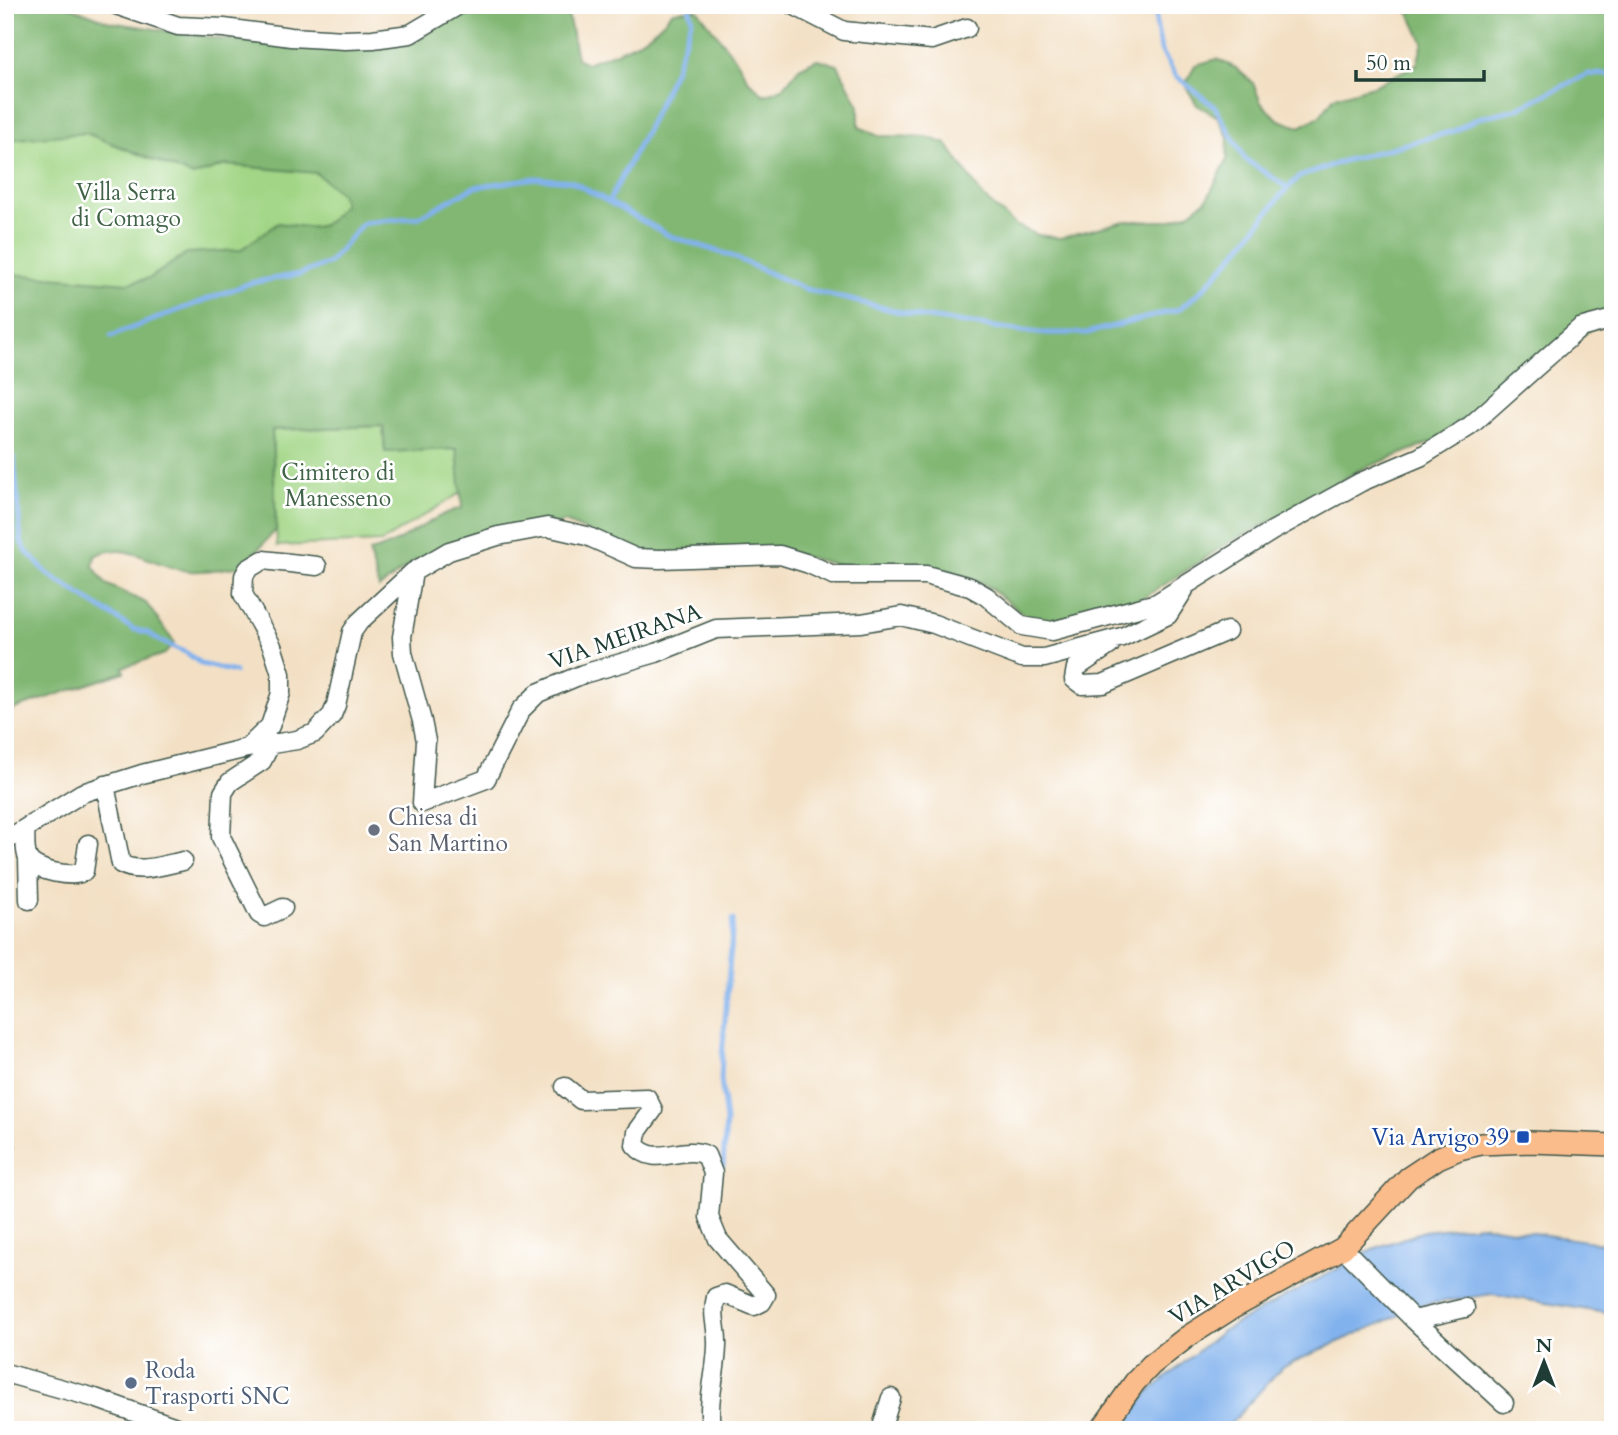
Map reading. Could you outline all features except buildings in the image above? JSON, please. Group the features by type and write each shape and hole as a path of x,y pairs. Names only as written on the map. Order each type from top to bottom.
{"main road":[{"name":"VIA ARVIGO","path":"1101,1430 1135,1382 1151,1365 1187,1337 1231,1309 1345,1251 1408,1178 1438,1158 1459,1149 1497,1143 1613,1144"}],"street":[{"path":"116,5 178,26 345,40 410,34 459,5"},
{"path":"793,5 844,31 932,40 967,28"},
{"path":"5,841 82,793 247,748 297,740 315,733 332,715 341,691 352,632 359,622 413,572 449,551 498,536 547,527 587,536 636,558 780,555 833,575 926,575 970,586 1023,625 1052,631 1157,603 1294,519 1361,482 1420,457 1470,426 1580,328 1613,319"},
{"path":"247,748 270,726 281,693 281,674 272,646 243,594 244,576 248,569 263,560 317,566"},
{"name":"VIA MEIRANA","path":"413,572 402,637 403,653 426,741 422,803 486,779 521,710 538,693 583,674 656,653 716,629 861,623 901,616 934,624 1022,658 1044,658 1122,637"},
{"name":"VIA MEIRANA","path":"1186,586 1168,615 1122,637 1076,668 1074,680 1082,685 1103,684 1227,631"},
{"path":"270,745 262,761 230,782 223,793 221,837 258,914 264,918 284,908"},
{"path":"105,785 121,864 129,869 139,869 183,861"},
{"path":"25,830 29,900"},
{"path":"28,858 36,867 76,875 84,871 88,844"},
{"path":"565,1087 581,1100 648,1098 653,1110 637,1132 635,1145 641,1153 651,1157 697,1151 706,1155 713,1173 709,1217 718,1239 766,1295 762,1302 754,1306 725,1294 716,1297 713,1311 718,1344 708,1407 711,1430"},
{"path":"1345,1251 1414,1320 1504,1403"},
{"path":"1414,1320 1465,1308"},
{"path":"5,1373 95,1398 184,1430"},
{"path":"881,1430 891,1398"}],"green space":[{"name":"Villa Serra di Comago","path":"5,5 381,200 5,419"},
{"path":"5,5 65,5 110,22 221,39 334,48 414,42 473,5 566,5 577,58 586,63 634,44 654,31 673,11 697,9 738,62 748,80 764,95 783,88 799,68 817,59 838,65 859,106 859,127 878,136 927,137 947,144 984,198 1017,226 1038,235 1060,238 1125,221 1168,221 1189,213 1207,199 1227,160 1228,137 1218,117 1197,105 1185,85 1195,65 1217,59 1236,68 1253,83 1261,103 1279,120 1300,127 1320,116 1334,97 1376,85 1417,64 1423,42 1412,18 1402,5 1613,5 1613,314 1476,409 1435,441 1357,471 1294,510 1233,540 1139,601 1057,623 1034,622 983,583 952,572 908,565 850,568 798,555 656,561 565,522 416,560 379,588 369,552 393,543 438,517 462,508 457,449 385,452 383,426 272,430 276,530 243,566 195,571 177,569 119,551 95,556 93,566 106,584 146,603 174,642 165,654 123,667 124,672 5,712 5,278 9,274 128,283 150,278 187,253 240,250 278,223 309,227 322,225 344,204 341,194 316,173 226,165 193,176 86,133 5,140"},
{"name":"Cimitero di Manesseno","path":"383,426 385,452 457,449 462,492 381,542 277,546 272,430"}],"water":[{"path":"1480,1225 1613,1245 1613,1314 1492,1294 1422,1305 1282,1367 1225,1430 1119,1430 1151,1390 1222,1331 1376,1248 1424,1231"}],"waterway":[{"path":"609,201 675,69 692,19 689,5"},
{"path":"1157,5 1156,23 1161,50 1176,76 1215,107 1245,159 1288,188"},
{"path":"111,336 250,283 300,274 329,263 363,223 419,217 474,187 535,178 571,181 670,236 729,255 805,289 921,317 1038,333 1087,333 1180,309 1203,289 1240,248 1282,194 1299,177 1343,161 1454,131 1478,118 1516,109 1588,74 1613,75"},
{"path":"14,458 21,542 48,574 133,629 148,633 187,653 201,664 235,672"},
{"path":"723,1165 726,1121 721,1079 733,920"}],"place":[{"name":"Chiesa di San Martino","path":"374,830"},
{"name":"Via Arvigo 39","path":"1523,1137"},
{"name":"Roda Trasporti SNC","path":"131,1383"}]}
